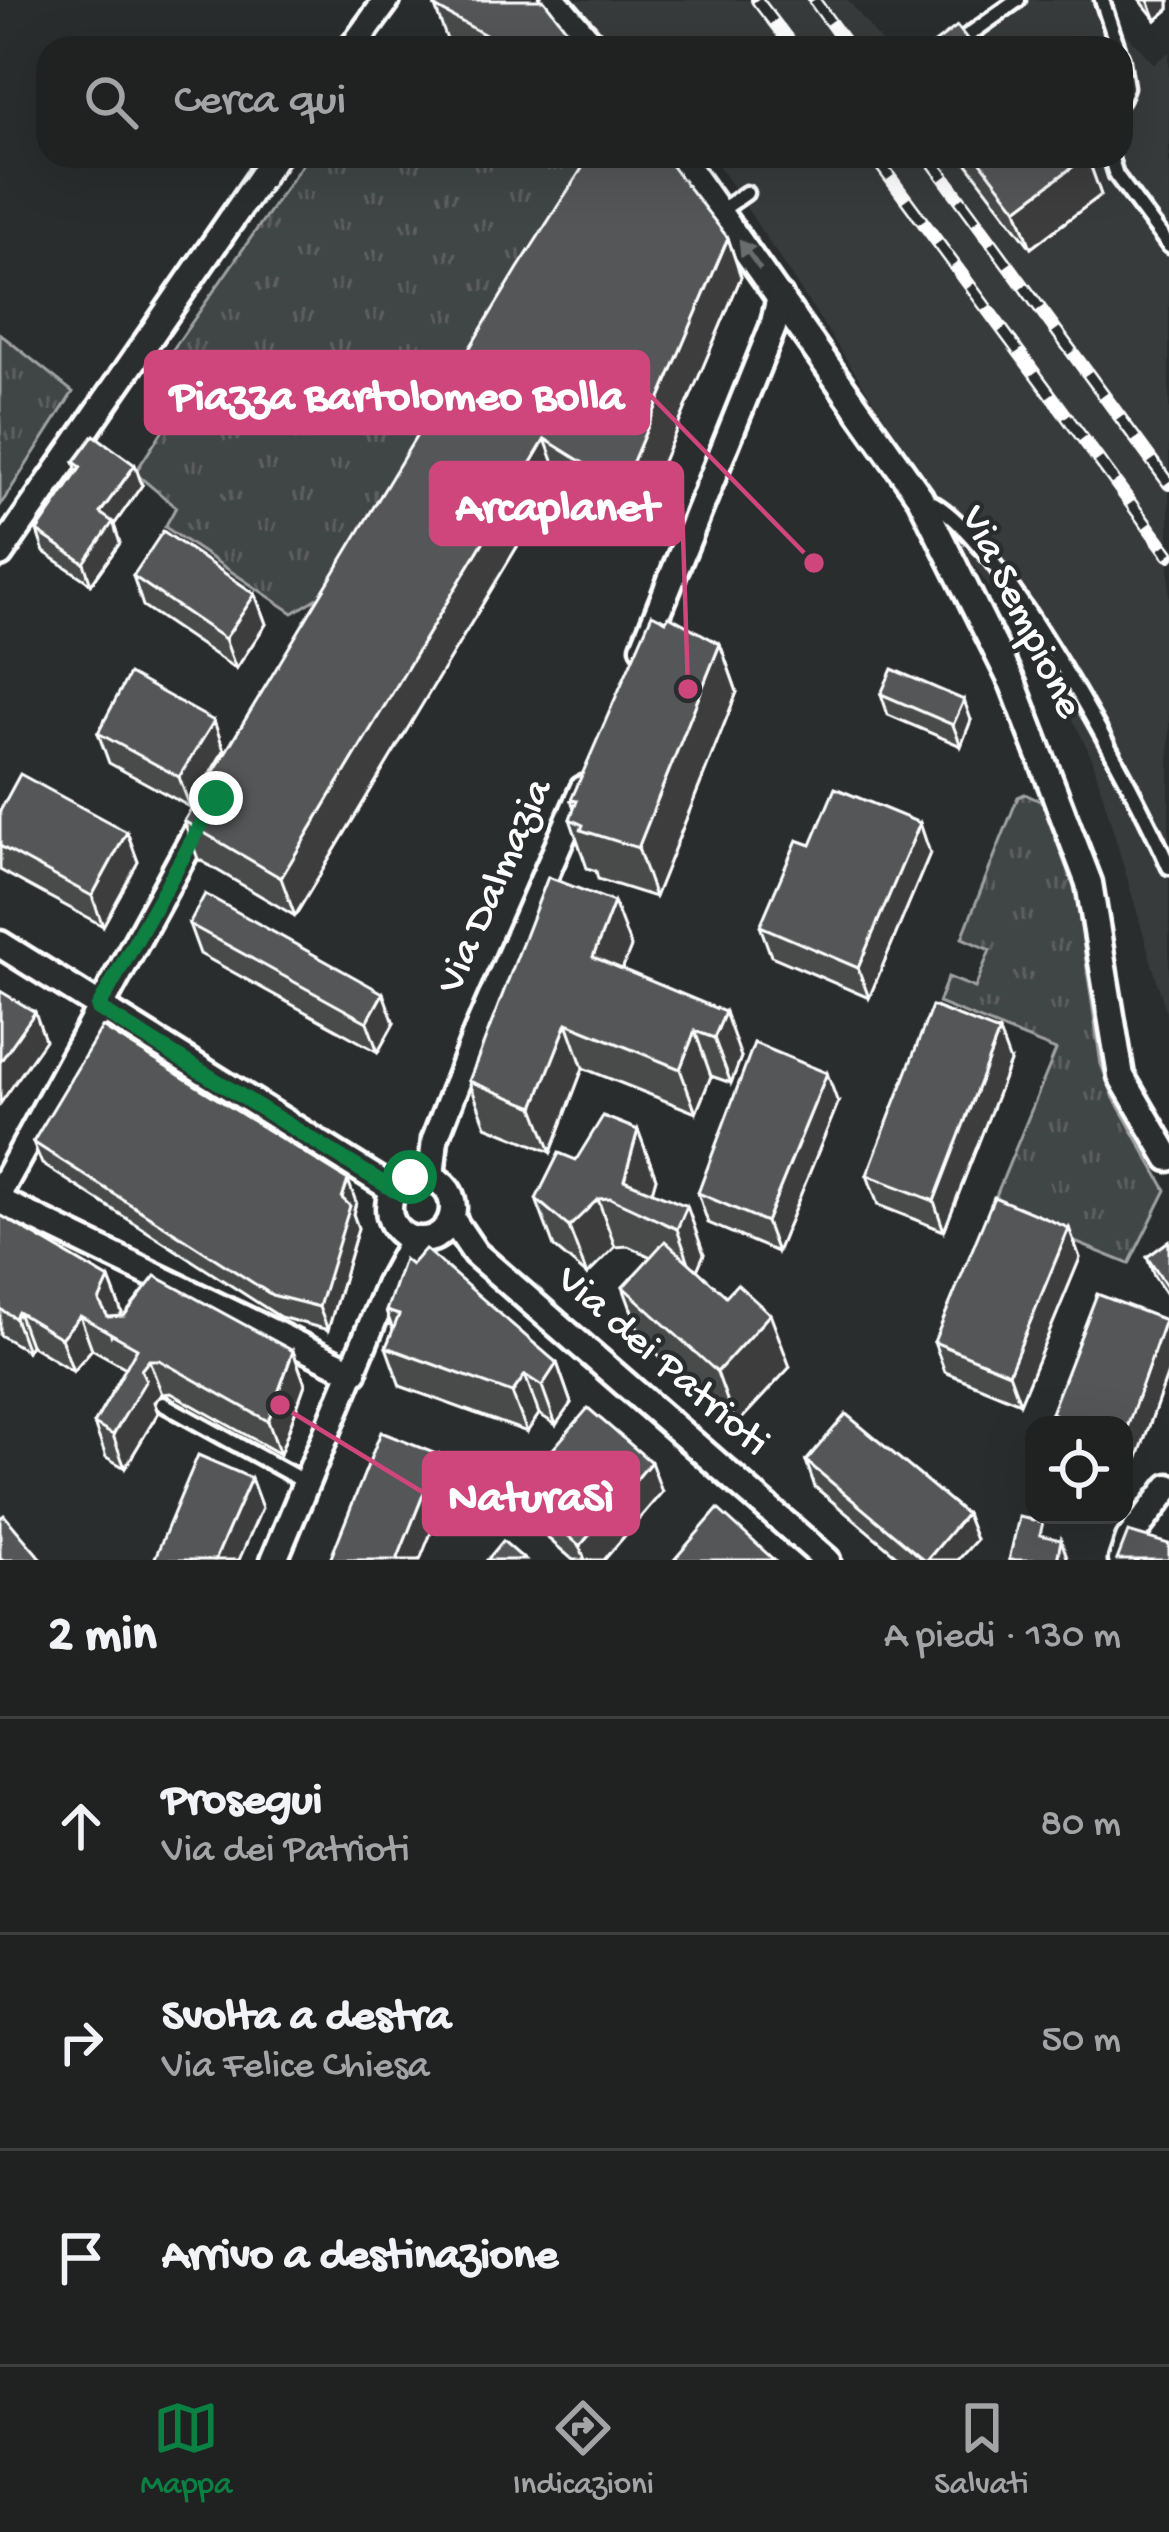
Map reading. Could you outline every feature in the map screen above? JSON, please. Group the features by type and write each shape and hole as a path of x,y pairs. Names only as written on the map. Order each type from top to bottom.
{"street":[{"path":"361,36 387,0"},
{"path":"554,0 586,36"},
{"path":"0,554 267,168"},
{"name":"Via Sempione","path":"688,168 920,497 1034,729 1089,884 1121,1076 1169,1158"},
{"path":"633,674 773,327 780,297"},
{"name":"Via Dalmazia","path":"431,1177 435,1139 477,1031 596,758"},
{"path":"0,1191 216,798"},
{"path":"0,944 394,1190"},
{"path":"410,1177 431,1177 448,1189 452,1219 436,1237 412,1239 391,1220 394,1190 410,1177"},
{"path":"0,1201 154,1289 354,1372"},
{"name":"Via dei Patrioti","path":"452,1219 475,1253 827,1560"},
{"path":"274,1560 388,1285 412,1239"},
{"path":"1133,1549 1169,1487"}],"lane":[{"path":"967,36 1018,0"},
{"path":"1102,0 1114,36"},
{"path":"1113,168 1169,246"},
{"path":"719,212 746,193"},
{"path":"920,497 958,520 1055,654 1147,817 1169,867"},
{"path":"163,1404 307,1483"}],"shaded area":[{"path":"569,0 848,0 876,36 600,36"},
{"path":"1030,0 1096,0 1129,36 982,36"},
{"path":"1133,41 1154,64 1169,52 1169,1022 1092,758 1054,681 948,528 903,445 720,168 1133,168"}],"green space":[{"path":"300,168 585,168 326,593 293,613 165,527 176,507 135,473 199,375 169,355"},
{"path":"0,334 73,392 0,506"},
{"path":"1025,794 1042,802 1076,893 1101,1064 1114,1098 1166,1190 1129,1264 991,1208 1056,1050 938,1003 948,977 975,988 990,950 962,938 1018,797"}],"building":[{"path":"441,0 544,0 572,36 487,36 435,7"},
{"path":"957,26 965,36 944,36"},
{"path":"582,168 673,168 728,238 622,487 545,439 281,878 184,821"},
{"path":"985,168 1071,168 1017,209"},
{"path":"94,435 135,465 100,513 113,522 84,563 37,531 81,467 74,462"},
{"path":"163,531 255,594 225,639 133,576"},
{"path":"652,614 666,621 669,616 720,644 638,848 581,830 583,825 570,819 577,801 571,800"},
{"path":"892,669 964,700 953,725 881,694"},
{"path":"129,674 214,721 179,777 98,733"},
{"path":"20,774 127,832 92,896 0,846 0,811"},
{"path":"835,788 920,823 858,968 760,926 797,840 811,845"},
{"path":"548,877 614,902 593,957 725,1012 714,1038 695,1031 680,1069 567,1023 534,1107 469,1081"},
{"path":"205,894 383,993 367,1022 189,924"},
{"path":"0,991 35,1012 0,1062"},
{"path":"932,1006 999,1032 934,1201 867,1175"},
{"path":"102,1027 348,1180 342,1198 350,1206 319,1307 272,1295 33,1142"},
{"path":"754,1043 827,1073 766,1222 698,1193"},
{"path":"603,1116 638,1130 624,1180 687,1206 677,1229 610,1198 598,1199 569,1227 536,1199 559,1153 576,1160"},
{"path":"994,1197 1069,1228 1009,1373 934,1342"},
{"path":"0,1215 109,1279 99,1301 108,1317 124,1316 155,1276 293,1351 268,1421 159,1360 149,1360 141,1370 146,1380 113,1435 94,1424 137,1348 80,1316 61,1338 18,1312 15,1318 0,1309"},
{"path":"665,1241 726,1296 737,1284 770,1314 717,1372 623,1287"},
{"path":"1169,1241 1169,1290 1147,1257"},
{"path":"425,1249 557,1363 542,1386 525,1375 512,1393 386,1347 399,1315 386,1311 404,1259 411,1265"},
{"path":"1097,1294 1165,1320 1131,1416 1051,1413"},
{"path":"588,1408 651,1462 580,1546 517,1491"},
{"path":"846,1414 966,1514 927,1560 806,1461"},
{"path":"381,1432 439,1455 397,1560 330,1560"},
{"path":"198,1455 251,1478 215,1560 154,1560"},
{"path":"718,1509 774,1560 674,1560"},
{"path":"4,1515 42,1560 0,1560 0,1518"},
{"path":"1019,1517 1025,1518 1025,1524 1043,1524 1040,1535 1061,1540 1057,1560 1009,1560"},
{"path":"1128,1532 1169,1544 1169,1560 1117,1560"},
{"path":"503,1541 525,1560 487,1560"}],"railway":[{"path":"757,0 785,36"},
{"path":"814,0 840,36"},
{"path":"883,168 1169,555"},
{"path":"937,168 1169,484"}],"place":[{"name":"Piazza Bartolomeo Bolla","path":"814,563"},
{"name":"Arcaplanet","path":"688,689"},
{"name":"NaturaSì","path":"280,1405"}],"route":[{"path":"216,798 98,1008 394,1190 410,1177"}]}
